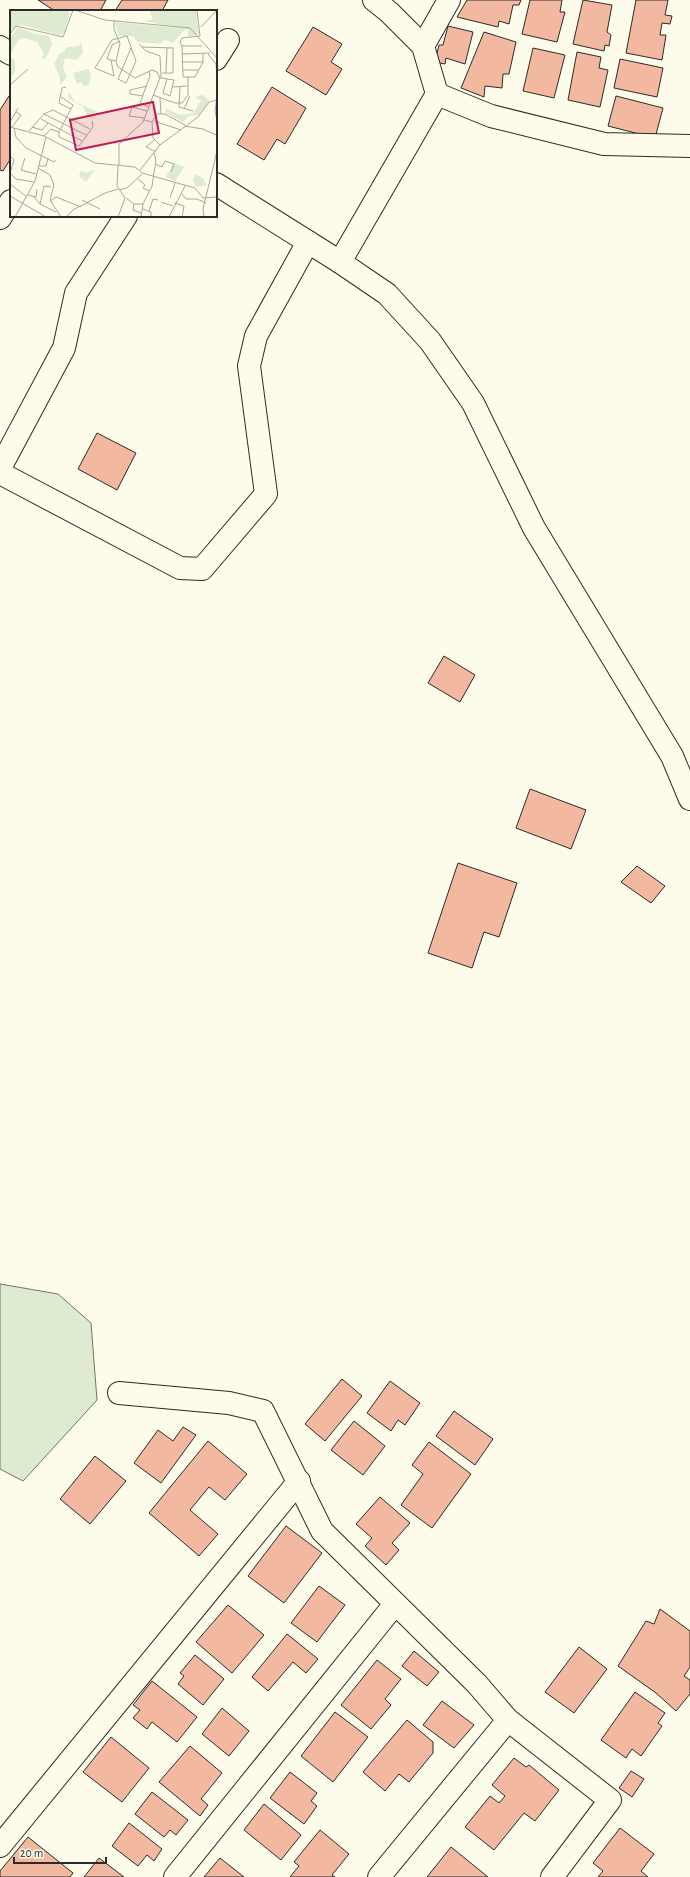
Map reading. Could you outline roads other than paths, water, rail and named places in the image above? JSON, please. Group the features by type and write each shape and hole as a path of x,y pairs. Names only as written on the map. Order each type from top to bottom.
{"street":[{"path":"340,262 437,94 423,46 389,12 374,0"},
{"path":"423,46 449,0"},
{"path":"217,57 228,40"},
{"path":"0,47 10,53"},
{"path":"437,94 491,116 604,144 690,146"},
{"path":"217,185 340,262 387,294 430,341 473,403 534,528 672,756 690,799"},
{"path":"0,218 10,203"},
{"path":"0,468 64,348 76,293 125,217"},
{"path":"0,473 180,568 202,569 266,494 249,366 256,336 308,242"},
{"path":"119,1393 228,1403 263,1411 299,1481 322,1531 477,1684 508,1720 610,1800 552,1877"},
{"path":"0,1846 299,1481"},
{"path":"175,1877 395,1604"},
{"path":"379,1877 508,1720"}]}
